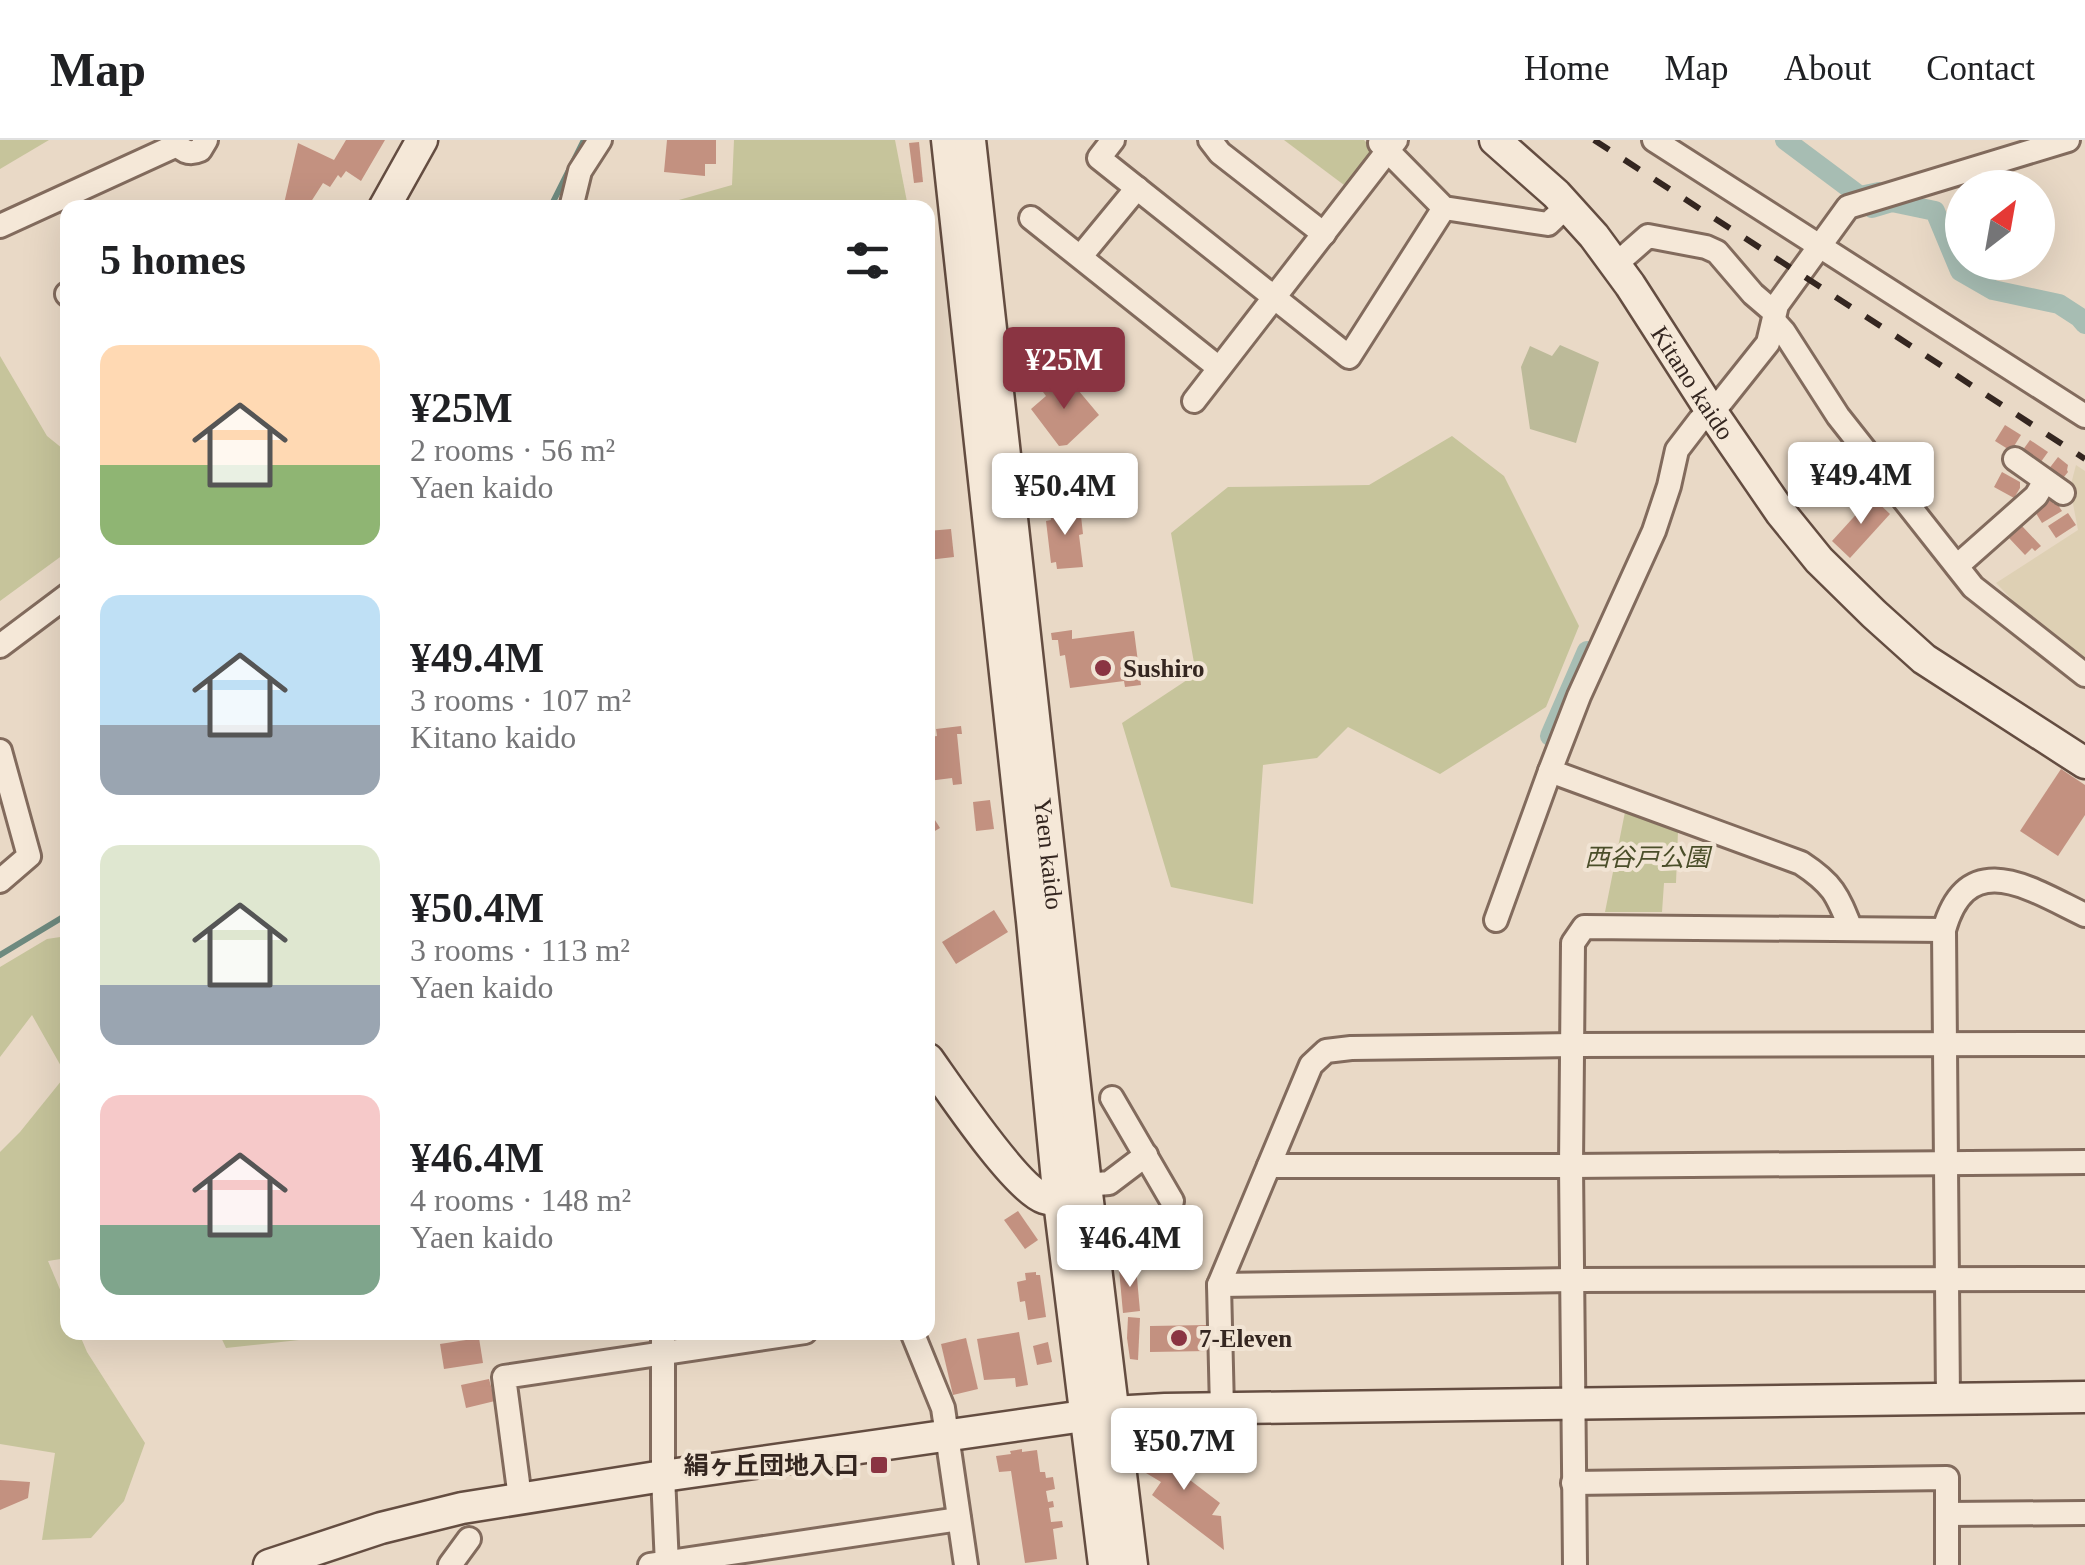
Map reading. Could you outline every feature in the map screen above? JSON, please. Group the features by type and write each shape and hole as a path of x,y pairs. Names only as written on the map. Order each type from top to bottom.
{"main road":[{"path":"388,200 422,140"},
{"name":"Yaen kaido","path":"947,140 1032,921 1078,1196"},
{"name":"Yaen kaido","path":"970,140 1078,1196 1098,1414 1104,1565"},
{"name":"Kitano kaido","path":"1496,140 1567,206 1616,264 1781,514 1819,560 1924,658 2085,763"},
{"path":"935,1068 1027,1188 1042,1198 1078,1196"},
{"path":"269,1565 380,1528 462,1508 1098,1414 2085,1397"},
{"name":"Yaen kaido","path":"1098,1414 1132,1565"}],"street":[{"path":"0,226 177,142 185,152 196,152 206,140"},
{"path":"573,200 580,171 600,140"},
{"path":"1114,140 1099,158 1349,357 1444,208"},
{"path":"1210,140 1220,153 1324,234"},
{"path":"1654,140 2085,416"},
{"path":"1496,920 1579,696 1654,531 1678,450 1768,343 1774,316 1848,207 2068,140"},
{"path":"1194,401 1324,234 1387,144 1444,208 1548,224 1567,206"},
{"path":"1081,256 1137,188"},
{"path":"1031,218 1219,368"},
{"path":"1616,264 1648,236 1706,246 1717,252 1774,316 1838,416 1974,586 2085,675"},
{"path":"1957,566 2036,496 2054,487 2015,459"},
{"path":"0,646 60,601"},
{"path":"0,751 29,856 0,881"},
{"path":"1550,772 1801,864 1823,878 1837,894 1851,929"},
{"path":"1948,1399 1944,930 1956,900 1964,892 1972,885 1998,879 2023,886 2085,915"},
{"path":"1574,1565 1573,944 1584,926 1944,930"},
{"path":"1222,1409 1219,1284 1311,1065 1326,1051 1573,1045 2085,1044"},
{"path":"1112,1098 1172,1201"},
{"path":"1078,1196 1108,1182 1146,1155"},
{"path":"1270,1166 2085,1162"},
{"path":"1219,1284 2085,1279"},
{"path":"520,1498 504,1377 662,1343 701,1340"},
{"path":"915,1340 943,1408 966,1565"},
{"path":"662,1343 661,1564 959,1519"},
{"path":"1573,1483 1947,1478 1947,1565"},
{"path":"1947,1514 2085,1513"},
{"path":"450,1565 468,1539"}],"shaded area":[{"path":"1560,345 1599,362 1576,443 1530,429 1521,367 1530,346 1552,356"},
{"path":"2076,465 2085,471 2085,662 2039,627 1996,583 2078,530 2070,488"}],"green space":[{"path":"0,140 49,140 0,169"},
{"path":"734,140 895,140 907,200 679,200 732,185"},
{"path":"1284,140 1364,140 1373,149 1374,157 1348,188"},
{"path":"0,356 47,436 60,447 60,557 0,601"},
{"path":"1452,436 1504,476 1579,626 1546,707 1440,774 1348,727 1317,758 1263,765 1253,904 1171,887 1122,723 1196,674 1171,533 1228,487 1369,485"},
{"name":"西谷戸公園","path":"1625,812 1678,831 1676,883 1664,883 1662,912 1605,912"},
{"path":"60,937 60,1064 32,1015 0,1057 0,967 47,939"},
{"path":"60,1082 60,1259 48,1261 60,1289 60,1340 82,1340 145,1443 124,1501 91,1538 42,1540 55,1453 0,1444 0,1152"},
{"path":"222,1340 299,1340 226,1348"}],"building":[{"path":"346,140 385,140 361,181 346,171 330,187 323,183 312,200 285,200 298,143 334,160"},
{"path":"667,140 716,140 716,164 705,164 705,176 664,172"},
{"path":"919,142 923,182 914,183 909,143"},
{"path":"1068,378 1099,415 1067,445 1059,446 1031,409 1046,396 1043,392"},
{"path":"2005,425 2021,435 2011,451 1995,441"},
{"path":"2030,440 2048,452 2038,466 2020,454"},
{"path":"2058,457 2068,465 2068,472 2059,483 2048,470"},
{"path":"2002,472 2020,482 2014,498 1994,487"},
{"path":"1872,497 1890,514 1850,558 1832,541"},
{"path":"2051,500 2062,511 2042,523 2034,510"},
{"path":"1080,507 1083,567 1057,569 1056,562 1051,563 1046,521 1051,520 1050,510"},
{"path":"2068,513 2076,525 2056,538 2048,526"},
{"path":"2022,526 2041,546 2025,555 2009,538"},
{"path":"951,529 954,557 935,559 935,530"},
{"name":"Sushiro","path":"1072,630 1072,639 1134,631 1141,685 1125,687 1124,681 1070,688 1065,655 1060,656 1058,640 1052,640 1051,633"},
{"path":"961,726 962,734 957,734 962,784 953,785 952,778 935,780 936,729"},
{"path":"2061,769 2085,785 2085,815 2058,856 2020,831"},
{"path":"990,800 994,829 976,831 973,802"},
{"path":"994,910 1008,932 956,964 942,942"},
{"path":"1018,1211 1038,1240 1025,1249 1004,1220"},
{"path":"1136,1267 1140,1311 1123,1313 1119,1269"},
{"path":"1025,1273 1040,1275 1046,1317 1028,1320 1017,1282 1026,1280"},
{"path":"1128,1317 1140,1318 1138,1360 1130,1359"},
{"name":"7-Eleven","path":"1207,1325 1208,1351 1150,1352 1150,1326"},
{"path":"1019,1332 1028,1385 1016,1387 1015,1378 984,1380 977,1339"},
{"path":"966,1338 978,1389 953,1395 941,1344"},
{"path":"479,1340 483,1363 444,1369 440,1344"},
{"path":"1048,1342 1052,1362 1037,1365 1033,1346"},
{"path":"489,1379 495,1401 466,1408 461,1385"},
{"path":"1175,1435 1177,1460 1173,1467 1220,1503 1212,1515 1221,1516 1224,1550 1152,1495 1161,1482 1146,1473 1146,1463 1165,1436"},
{"path":"1022,1449 1037,1450 1040,1472 1045,1472 1046,1478 1053,1477 1055,1489 1046,1491 1048,1502 1053,1501 1054,1507 1049,1508 1051,1522 1062,1521 1063,1527 1053,1529 1057,1559 1025,1563 1011,1471 999,1472 996,1456"},
{"path":"0,1480 30,1482 28,1498 0,1510"}],"waterway":[{"path":"554,200 584,140"},
{"path":"1785,140 1860,196 1879,192"},
{"path":"1872,208 1892,202 1935,211 1960,271 1993,290 2059,304 2085,324"},
{"path":"1550,736 1587,651"},
{"path":"0,955 60,919"}],"railway":[{"path":"1594,140 2085,459"}],"place":[{"name":"Sushiro","path":"1103,668"},
{"name":"7-Eleven","path":"1179,1338"},
{"name":"絹ヶ丘団地入口","path":"879,1465"}]}
